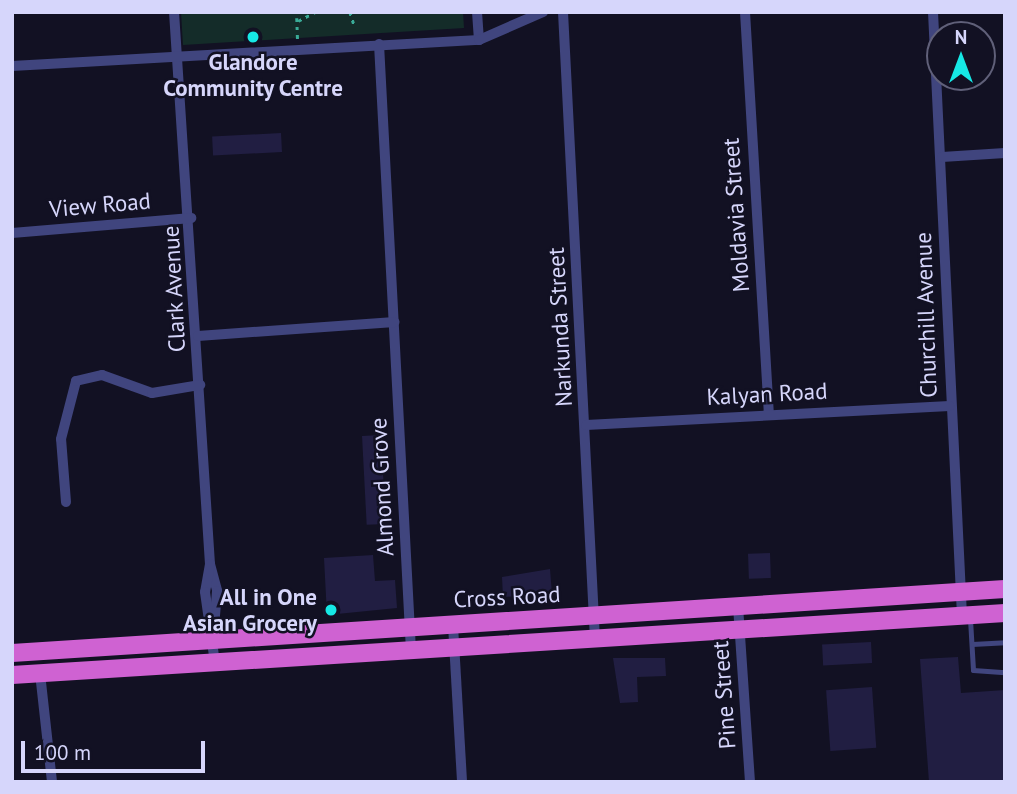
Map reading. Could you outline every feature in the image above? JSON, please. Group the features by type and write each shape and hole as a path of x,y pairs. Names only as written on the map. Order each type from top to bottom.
{"highway":[{"name":"Cross Road","path":"12,653 1005,589"},
{"name":"Cross Road","path":"12,675 1005,613"}],"street":[{"name":"Clark Avenue","path":"174,12 201,385 210,564 205,592 215,663"},
{"path":"477,12 479,40"},
{"path":"12,66 177,52 479,40 543,12"},
{"name":"Narkunda Street","path":"564,12 595,639"},
{"name":"Moldavia Street","path":"744,12 769,414"},
{"name":"Churchill Avenue","path":"933,12 942,157 950,407 961,592 966,616"},
{"name":"Almond Grove","path":"379,44 411,650"},
{"path":"942,157 1005,153"},
{"name":"View Road","path":"12,233 191,218"},
{"path":"198,335 395,322"},
{"path":"66,502 61,439 76,381 102,374 152,393 201,385"},
{"name":"Kalyan Road","path":"586,425 950,407"},
{"name":"Pine Street","path":"738,606 750,782"},
{"path":"453,625 462,782"},
{"path":"40,673 52,782"}],"lane":[{"path":"966,616 972,644 973,670 1005,671"},
{"path":"972,644 1005,642"}],"path":[{"path":"299,48 297,19 316,12"},
{"path":"350,12 355,27"}],"green space":[{"name":"Glandore Community Centre","path":"181,12 463,12 464,28 183,45"}],"building":[{"path":"281,133 282,152 213,156 212,137"},
{"path":"381,435 386,524 367,525 362,436"},
{"path":"770,553 771,578 749,579 748,554"},
{"path":"373,555 375,581 395,580 397,608 327,615 324,558"},
{"path":"550,569 552,594 503,597 502,577"},
{"path":"871,642 872,663 823,666 822,645"},
{"path":"958,657 961,693 1005,690 1005,782 929,782 920,659"},
{"path":"613,658 665,658 666,676 637,677 638,702 620,703"},
{"path":"872,687 876,748 830,751 826,690"}],"place":[{"name":"Glandore Community Centre","path":"253,37"},
{"name":"All in One Asian Grocery","path":"331,610"}]}
